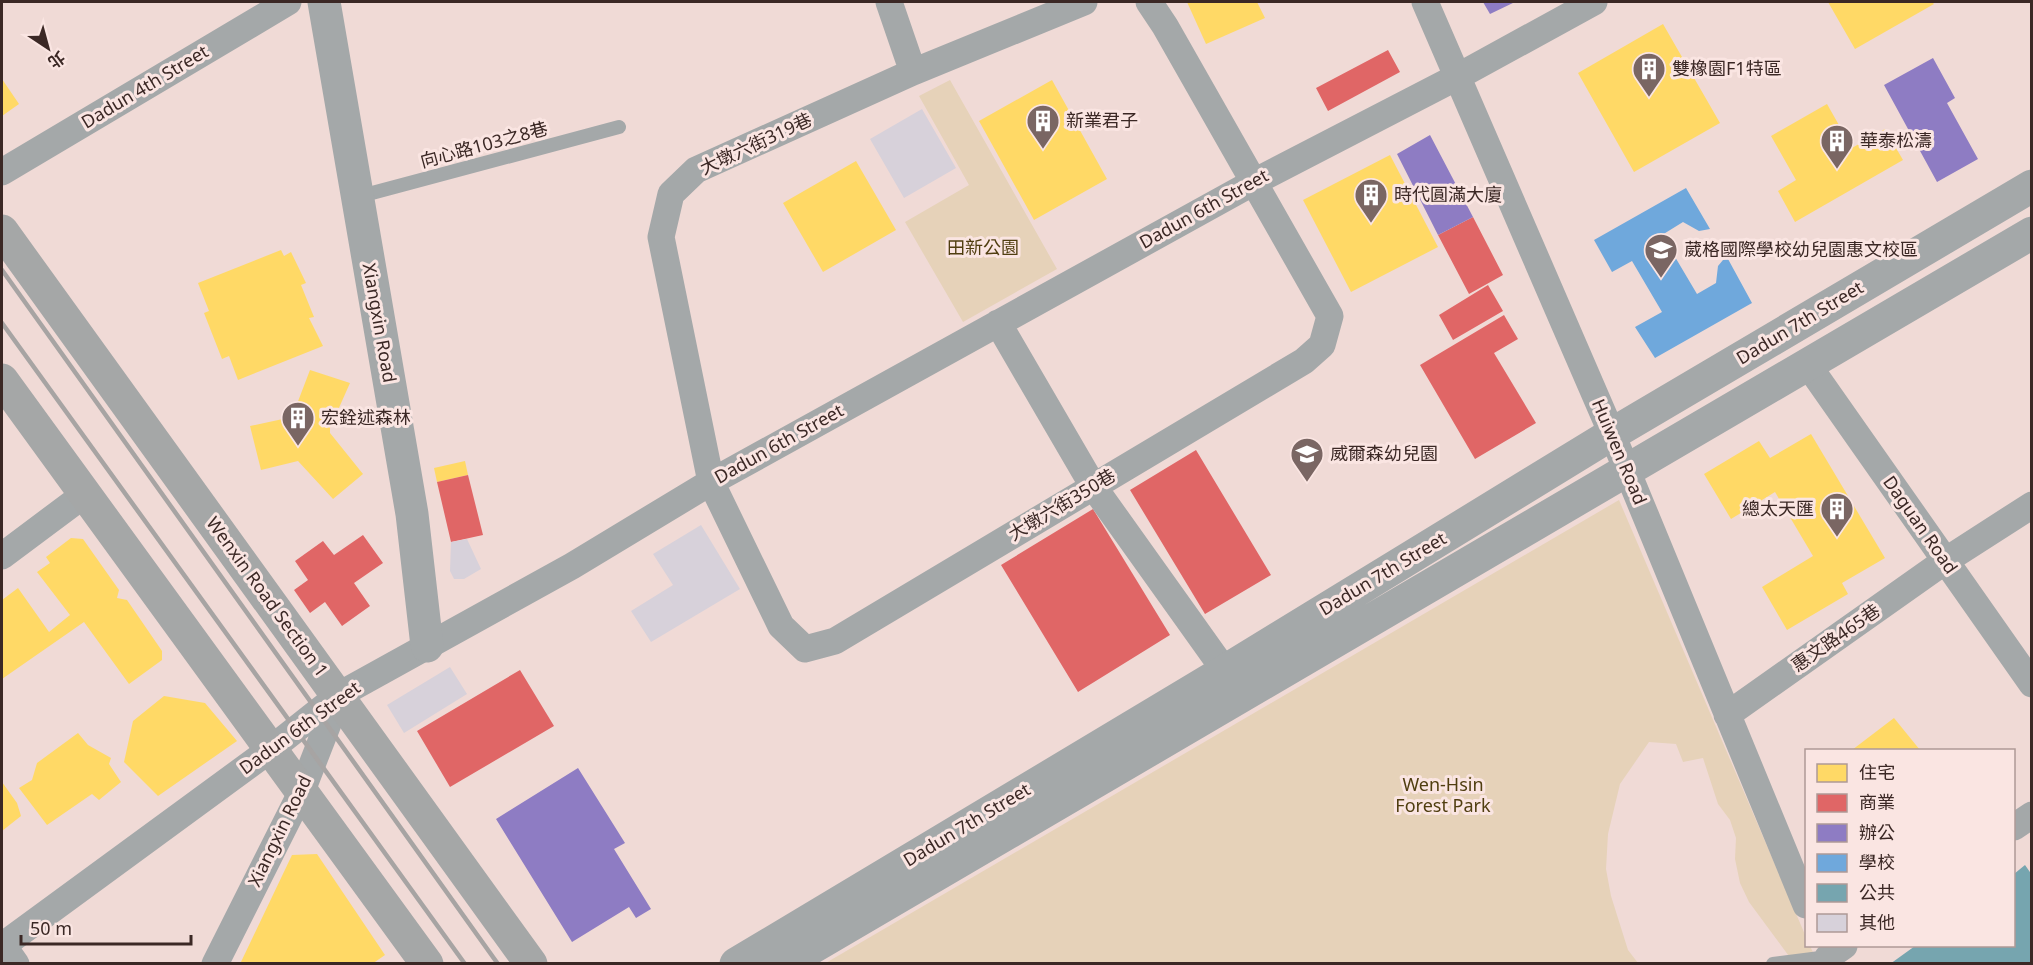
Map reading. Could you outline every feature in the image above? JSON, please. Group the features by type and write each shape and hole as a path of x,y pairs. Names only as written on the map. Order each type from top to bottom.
{"main road":[{"name":"Wenxin Road Section 1","path":"2,231 531,963"},
{"path":"2,380 427,963"}],"street":[{"name":"Dadun 4th Street","path":"2,172 288,2"},
{"name":"Xiangxin Road","path":"324,2 412,514 427,646"},
{"path":"889,2 913,72"},
{"name":"大墩六街319巷","path":"711,482 661,237 671,194 696,170 913,72 1084,2"},
{"path":"1149,2 1254,182"},
{"name":"Huiwen Road","path":"1425,2 1627,469 1805,904"},
{"name":"Dadun 6th Street","path":"5,950 339,695 572,566 711,482 998,323 1254,182 1457,77 1594,2"},
{"name":"大墩六街350巷","path":"711,482 781,626 805,649 835,641 1304,361 1322,345 1330,316 1254,182"},
{"name":"Dadun 7th Street","path":"736,963 1225,671 1612,434 2031,186"},
{"name":"Dadun 7th Street","path":"784,963 2031,233"},
{"path":"998,323 1093,486 1225,671"},
{"name":"Daguan Road","path":"1808,365 2031,684"},
{"path":"2,556 85,494"},
{"name":"惠文路465巷","path":"1727,715 1945,561 2031,505"},
{"name":"Xiangxin Road","path":"216,963 301,793 339,695"},
{"path":"2015,826 2031,814"}],"lane":[{"name":"向心路103之8巷","path":"357,198 620,127"},
{"path":"1773,963 1831,953"}],"green space":[{"name":"田新公園","path":"950,80 1057,269 963,322 905,222 969,185 919,96"},
{"name":"Wen-Hsin Forest Park","path":"1619,500 1805,935 1805,947 1810,947 1818,963 1794,963 1749,902 1740,883 1735,859 1736,838 1730,820 1718,804 1703,758 1683,762 1676,744 1649,742 1620,784 1608,834 1606,869 1611,896 1628,950 1638,963 824,964"}],"building: 住宅":[{"path":"1187,2 1257,2 1265,18 1206,44"},
{"path":"1828,2 1932,2 1934,4 1855,49"},
{"name":"雙橡園F1特區","path":"1663,24 1720,123 1634,172 1578,73"},
{"path":"2,79 19,104 2,116"},
{"name":"新業君子","path":"1052,80 1107,179 1034,220 979,121"},
{"name":"華泰松濤","path":"1827,104 1852,148 1885,129 1903,160 1795,222 1778,191 1796,180 1771,136"},
{"name":"時代圓滿大廈","path":"1390,155 1438,247 1351,292 1303,200"},
{"path":"856,161 896,230 823,272 783,203"},
{"path":"281,250 284,256 291,252 306,283 301,285 314,317 309,318 323,346 238,380 229,356 222,359 204,313 209,311 198,283"},
{"name":"宏銓述森林","path":"310,370 350,383 330,428 330,433 363,474 333,499 298,461 261,470 250,426 292,417"},
{"name":"總太天匯","path":"1811,434 1885,558 1842,583 1848,594 1787,630 1762,587 1813,556 1775,492 1731,519 1704,474 1759,441 1770,458"},
{"path":"465,461 468,475 437,482 434,468"},
{"path":"71,538 83,539 119,590 117,598 127,600 162,651 162,660 129,684 84,622 2,679 2,600 18,588 49,632 70,615 37,572 50,563 46,557"},
{"path":"164,696 205,703 237,741 158,796 124,762 133,721"},
{"path":"1894,718 1919,749 1853,749"},
{"path":"78,733 88,745 111,758 109,764 121,782 99,800 92,794 47,825 19,788 32,780 37,763"},
{"path":"2,782 17,803 21,816 2,831"},
{"path":"317,854 385,955 372,964 240,964 292,855"}],"building: 商業":[{"path":"1388,50 1400,72 1328,111 1316,88"},
{"path":"1473,217 1503,275 1469,294 1438,235"},
{"path":"1488,285 1503,311 1453,340 1439,315"},
{"path":"1504,315 1518,339 1494,353 1536,423 1475,459 1420,365"},
{"path":"1196,450 1271,575 1205,614 1130,490"},
{"path":"468,475 483,535 451,542 437,482"},
{"path":"1093,509 1170,635 1078,692 1001,565"},
{"path":"363,535 383,563 354,583 370,606 342,626 325,602 310,613 294,590 308,580 295,561 323,541 334,555"},
{"path":"520,670 554,726 450,787 417,731"}],"building: 辦公":[{"path":"1483,2 1515,2 1490,14"},
{"path":"1933,58 1955,98 1947,103 1978,159 1937,182 1884,85"},
{"path":"1430,135 1473,217 1438,235 1397,154"},
{"path":"578,768 625,843 614,849 651,909 636,918 629,907 572,942 496,819"}],"building: 學校":[{"path":"1686,188 1710,229 1699,231 1683,222 1662,235 1697,294 1716,283 1718,266 1723,260 1728,259 1752,303 1655,358 1635,327 1662,312 1632,261 1612,272 1594,240"}],"building: 公共":[{"path":"2025,865 2032,875 2032,964 1890,964 1914,947 2015,947 2015,873"}],"building: 其他":[{"path":"922,109 956,168 904,198 870,139"},
{"path":"701,525 740,589 651,642 631,611 673,585 653,554"},
{"path":"467,539 481,569 464,579 454,579 450,571 451,542"},
{"path":"450,667 467,694 404,733 387,705"}],"railway":[{"path":"2,270 498,964"},
{"path":"2,323 465,964"}],"place":[{"name":"雙橡園F1特區","path":"1649,98"},
{"name":"新業君子","path":"1043,150"},
{"name":"華泰松濤","path":"1837,170"},
{"name":"時代圓滿大廈","path":"1371,224"},
{"name":"葳格國際學校幼兒園惠文校區","path":"1661,279"},
{"name":"宏銓述森林","path":"298,447"},
{"name":"威爾森幼兒園","path":"1307,483"},
{"name":"總太天匯","path":"1837,538"}]}
